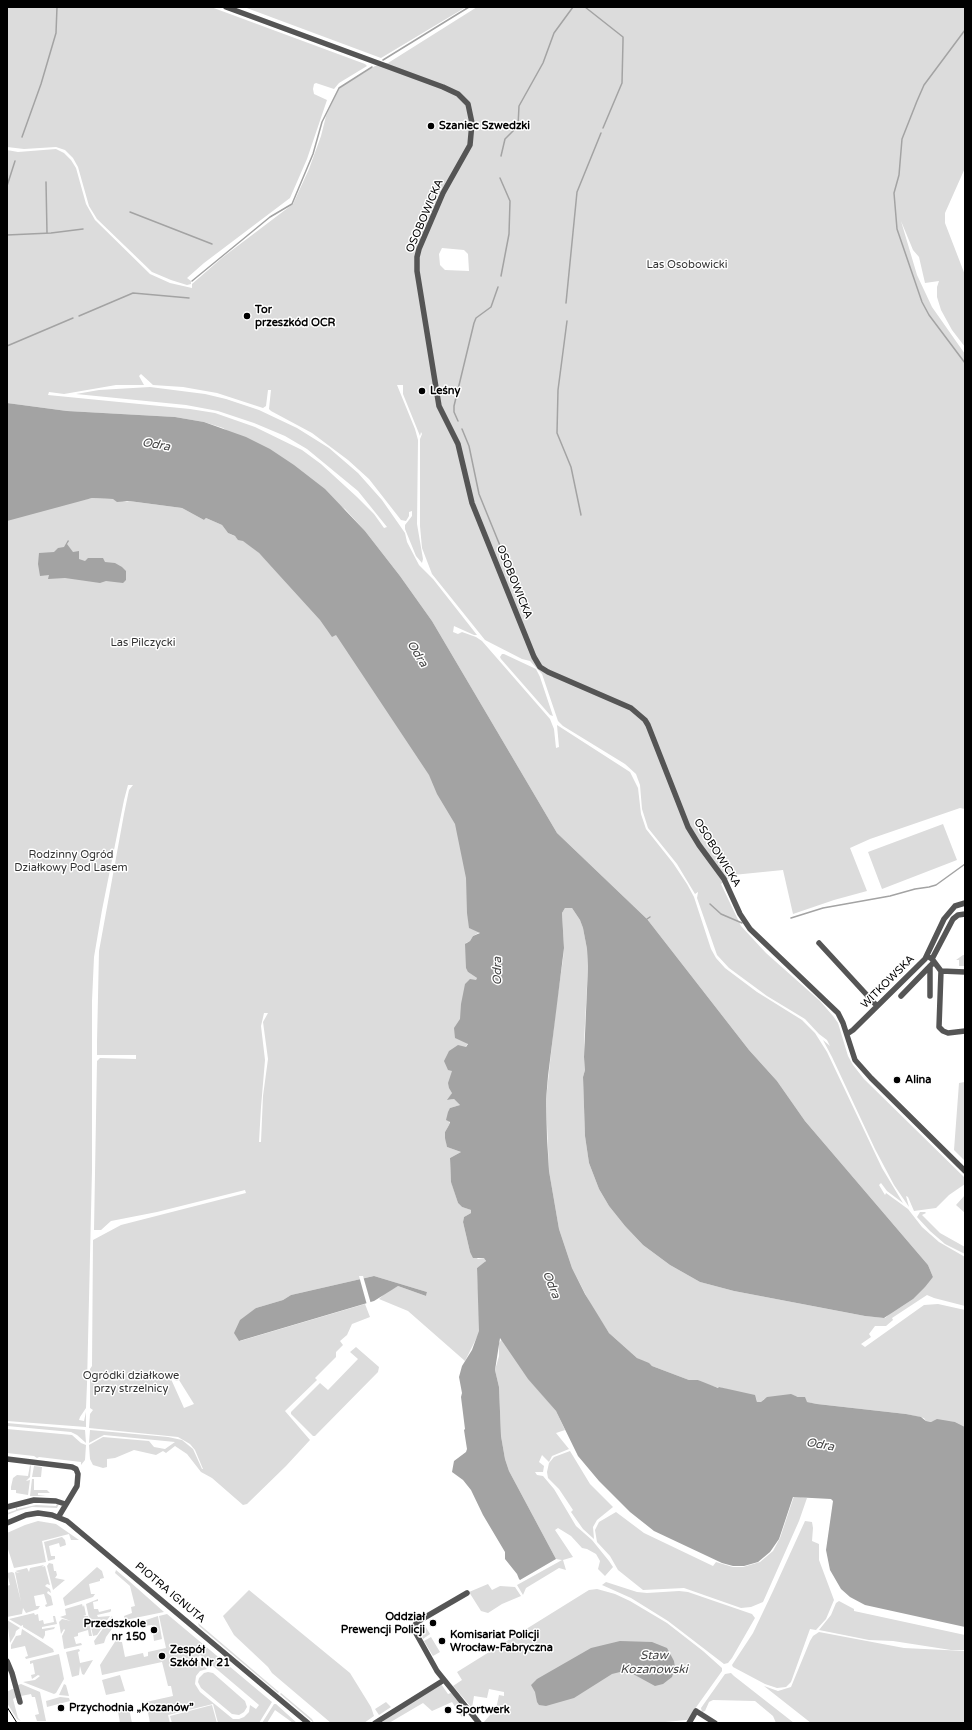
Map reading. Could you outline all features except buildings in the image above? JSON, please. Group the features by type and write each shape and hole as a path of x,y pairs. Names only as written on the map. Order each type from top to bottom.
{"street":[{"name":"OSOBOWICKA","path":"226,7 443,87 458,94 468,104 472,123 470,145 443,193 419,249 417,257 417,271 438,406 458,444 471,498 532,653 538,664 545,670 631,708 645,720 648,724 688,827 699,845 724,879 744,921 760,940 838,1013 847,1034 853,1055 864,1070 965,1171"},
{"name":"WITKOWSKA","path":"847,1034 877,1006 931,961 944,919 955,906 965,903"},
{"path":"900,996 931,961 953,919 958,915 965,914"},
{"path":"818,943 877,1006"},
{"path":"931,961 941,971 965,972"},
{"path":"930,996 931,961"},
{"path":"941,971 939,1027 948,1033 965,1031"},
{"path":"7,1458 72,1467 76,1469 78,1474 76,1486 59,1516"},
{"path":"7,1508 34,1500 51,1500 65,1504"},
{"name":"PIOTRA IGNUTA","path":"7,1523 34,1513 59,1516 67,1520 308,1723"},
{"path":"467,1593 417,1622 413,1628 435,1669 478,1723"},
{"path":"7,1661 20,1702"},
{"path":"375,1723 444,1680"},
{"path":"689,1723 696,1711 715,1723"}],"green space":[{"path":"7,7 211,7 367,66 339,83 334,89 316,83 314,84 314,94 327,100 307,159 290,198 204,263 187,278 191,281 191,284 187,285 152,272 97,219 89,206 78,167 73,158 65,150 56,147 24,149 7,147"},
{"path":"244,7 466,7 381,58"},
{"name":"Las Osobowicki","path":"477,7 965,7 965,168 945,213 945,223 965,275 965,347 952,330 941,310 937,297 937,287 939,281 925,283 919,257 913,250 901,221 917,275 932,307 965,354 965,809 960,808 870,839 850,848 867,891 834,900 793,914 783,870 733,875 721,884 741,926 766,953 820,1001 833,1016 838,1023 848,1056 864,1079 965,1178 965,1184 949,1195 936,1208 914,1211 908,1197 906,1196 909,1207 894,1185 875,1149 823,1040 830,1046 827,1040 805,1019 767,996 729,968 717,955 697,898 698,892 695,894 677,864 648,828 642,809 640,785 636,774 625,764 563,726 558,721 542,674 530,661 522,659 485,640 432,574 422,548 420,526 420,439 422,434 421,432 420,436 403,394 403,385 397,385 418,440 417,524 423,559 422,563 416,556 405,529 405,525 412,516 412,511 409,512 409,516 406,521 401,520 369,479 348,460 312,433 271,411 269,409 271,390 268,390 266,406 263,408 217,393 183,387 153,385 141,374 139,376 144,385 116,385 64,394 49,392 48,395 190,409 215,413 255,427 302,450 321,464 374,514 384,528 387,527 358,491 307,449 285,436 254,423 218,411 186,405 76,394 99,390 150,387 205,394 259,410 297,428 329,448 358,473 382,500 405,533 407,542 419,565 433,579 477,635 454,626 453,632 458,634 462,632 482,641 550,719 554,729 556,748 559,747 557,725 630,772 638,788 641,814 646,829 673,863 687,884 694,897 711,949 716,958 725,968 757,992 802,1020 815,1033 827,1052 882,1168 903,1203 887,1191 881,1183 879,1185 885,1195 886,1193 908,1209 922,1227 939,1242 965,1257 965,1306 927,1295 892,1318 893,1320 886,1326 875,1326 869,1334 871,1337 861,1344 865,1347 924,1305 938,1304 965,1310 965,1427 955,1422 932,1422 926,1421 924,1418 906,1414 806,1402 805,1399 792,1395 764,1399 761,1403 757,1402 756,1398 705,1384 698,1380 689,1380 652,1366 637,1358 609,1333 592,1307 572,1268 559,1229 549,1171 546,1100 556,1007 563,959 564,948 562,913 565,908 572,908 580,920 587,949 588,967 584,1042 585,1070 583,1077 585,1136 589,1163 599,1189 609,1206 643,1245 670,1265 700,1282 734,1291 865,1316 885,1318 933,1277 928,1265 805,1121 777,1081 749,1050 647,919 557,833 432,621 400,576 365,531 345,509 223,428 204,422 175,417 67,411 7,403 7,150 18,152 56,149 64,153 76,168 86,204 95,220 150,274 170,283 192,288 192,284 223,257 293,204 309,169 321,136 326,116 339,88 375,66 388,63","holes":["442,248 464,250 468,254 469,271 445,270 440,265 439,254"]},
{"path":"92,498 113,499 182,508 204,520 206,518 222,525 228,533 243,540 259,553 341,639 417,752 456,823 466,867 470,928 480,932 466,943 468,972 477,978 461,1019 456,1038 468,1043 452,1070 452,1093 448,1100 454,1099 460,1105 450,1108 449,1125 445,1132 447,1147 461,1152 450,1158 451,1181 458,1203 462,1207 471,1210 471,1213 464,1217 463,1222 470,1252 478,1259 486,1259 485,1263 477,1268 480,1331 465,1361 408,1311 379,1299 386,1292 398,1286 426,1296 427,1292 374,1276 291,1295 283,1300 256,1308 240,1341 365,1304 370,1317 352,1324 347,1335 340,1341 343,1345 336,1352 336,1357 315,1378 317,1380 285,1411 310,1440 247,1504 243,1505 212,1478 201,1472 187,1454 175,1446 166,1453 163,1451 156,1455 134,1450 115,1458 107,1459 107,1467 103,1468 93,1465 90,1459 89,1445 103,1437 149,1441 154,1447 165,1449 175,1442 104,1435 89,1443 90,1430 168,1437 182,1440 193,1449 203,1469 195,1450 190,1444 178,1437 89,1428 90,1414 93,1410 90,1408 90,1369 92,1366 93,1240 121,1225 246,1193 245,1190 157,1212 111,1221 101,1230 94,1230 97,1061 100,1058 136,1059 136,1055 97,1055 99,951 124,814 129,790 133,785 128,785 124,800 94,957 92,1001 92,1170 87,1384 86,1408 79,1420 84,1421 86,1412 86,1427 7,1421 7,520 71,502","holes":["264,1013 268,1013 263,1022 268,1059 263,1096 261,1142 259,1142 265,1060 261,1026","174,1378 176,1381 179,1380 194,1404 184,1408 171,1379"]},
{"path":"502,654 536,669 553,716 550,715 501,659 500,657"},
{"path":"943,824 957,860 882,889 868,852"},
{"path":"965,955 965,966 959,966 959,960 956,960"},
{"path":"965,1082 965,1161 954,1150 959,1083"},
{"path":"965,1195 965,1213 956,1205"},
{"path":"920,1212 926,1213 922,1215 940,1233 965,1247 965,1254 945,1244 930,1231 917,1217"},
{"path":"502,1339 528,1378 556,1411 565,1430 556,1433 569,1449 552,1456 549,1462 542,1455 539,1462 544,1466 543,1472 535,1472 537,1475 543,1476 554,1489 576,1526 592,1540 609,1561 613,1567 605,1576 598,1569 600,1561 596,1554 582,1548 571,1536 558,1528 555,1530 573,1557 563,1560 566,1570 559,1568 526,1588 523,1595 517,1585 562,1560 556,1559 509,1471 505,1459 501,1436 499,1387 495,1370 499,1356 499,1343"},
{"path":"356,1347 379,1367 378,1372 315,1436 313,1436 291,1414 291,1412 320,1383 328,1390 358,1359 350,1352"},
{"path":"7,1423 85,1430 86,1443 71,1432 7,1426"},
{"path":"7,1429 72,1435 81,1443 86,1445 85,1460 81,1465 81,1462 37,1458 34,1456 7,1453"},
{"path":"570,1451 590,1484 613,1507 597,1520 593,1527 594,1539 583,1529 571,1512 573,1510 559,1489 548,1478 547,1472 549,1463 554,1457"},
{"path":"30,1465 30,1477 26,1481 30,1480 28,1495 16,1493 16,1490 11,1490 13,1478 17,1475 28,1476"},
{"path":"34,1466 42,1467 41,1477 32,1477"},
{"path":"32,1479 34,1479 34,1490 47,1490 50,1493 38,1493 38,1495 46,1496 30,1496"},
{"path":"794,1496 807,1498 799,1521 763,1602 751,1607 741,1608 684,1588 643,1590 618,1570 610,1556 597,1542 595,1530 599,1522 616,1512 644,1533 713,1566 716,1562 733,1567 743,1567 760,1562 773,1551 780,1538"},
{"path":"57,1503 59,1504 57,1508 32,1507 7,1515 7,1513 16,1510 16,1507 17,1509 36,1505 56,1506"},
{"path":"38,1521 56,1524 79,1540 71,1540 69,1534 42,1541 46,1562 14,1568 7,1546 7,1533"},
{"path":"805,1521 812,1522 812,1541 819,1544 819,1560 834,1600 826,1619 816,1630 810,1629 791,1682 786,1687 777,1688 765,1684 733,1667 732,1665 753,1633"},
{"path":"62,1537 65,1540 66,1545 60,1547 59,1543 49,1546 51,1556 55,1556 55,1559 48,1561 44,1542"},
{"path":"49,1563 53,1564 54,1571 56,1571 57,1575 55,1578 65,1580 53,1590 47,1566"},
{"path":"44,1565 42,1567 45,1566 50,1585 47,1584 45,1586 50,1589 51,1593 48,1591 47,1593 51,1596 53,1605 46,1607 45,1605 47,1604 44,1594 34,1596 36,1606 40,1606 38,1609 26,1613 23,1608 22,1614 7,1617 7,1586 10,1585 7,1573 14,1573 21,1602 15,1572 20,1573 15,1571 27,1568 29,1572 30,1568"},
{"path":"97,1567 102,1571 104,1578 100,1579 100,1581 89,1584 91,1594 95,1594 93,1597 65,1606 63,1598"},
{"path":"116,1570 164,1612 125,1620 124,1616 132,1613 131,1607 135,1606 130,1586 115,1573"},
{"path":"606,1582 637,1592 688,1592 752,1614 755,1618 732,1658 728,1663 724,1664 668,1621 631,1598 602,1585"},
{"path":"488,1584 492,1590 500,1586 515,1587 521,1596 502,1604 488,1613 481,1611 469,1592"},
{"path":"597,1589 615,1594 630,1601 667,1623 722,1668 722,1671 687,1720 654,1723 483,1723 493,1709 496,1709 499,1695 504,1696 504,1692 489,1689 487,1698 474,1696 472,1708 453,1686 462,1680 457,1672 589,1590"},
{"path":"249,1590 350,1673 371,1707 374,1716 364,1723 331,1723 272,1673 268,1667 234,1635 223,1616"},
{"path":"98,1599 98,1601 93,1602 94,1609 98,1609 99,1612 111,1609 111,1611 97,1615 98,1617 110,1616 97,1635 93,1636 86,1604"},
{"path":"839,1601 854,1609 854,1611 965,1635 965,1650 951,1650 893,1641 869,1640 819,1630 831,1615 836,1603"},
{"path":"82,1604 83,1607 84,1605 86,1615 83,1616 88,1616 92,1636 89,1636 88,1630 78,1633 78,1636 74,1637 76,1644 81,1643 82,1645 64,1649 62,1636 65,1630 64,1629 61,1634 59,1622 62,1619 71,1621 60,1617 66,1615 65,1609"},
{"path":"34,1613 35,1615 38,1614 39,1621 43,1620 44,1624 54,1622 53,1616 55,1616 57,1624 42,1627 42,1629 55,1627 54,1629 45,1631 43,1639 23,1627 23,1625 21,1626 9,1619"},
{"path":"167,1614 272,1702 259,1723 218,1723 213,1704 168,1715 170,1723 150,1723 146,1702 173,1696 171,1686 168,1686 162,1662 102,1675 100,1665 118,1637 119,1642 122,1642 125,1657 143,1653 144,1657 148,1656 148,1652 166,1648 159,1616","holes":["200,1655 259,1705 256,1709 250,1705 249,1712 244,1717 233,1719 200,1692 195,1684 196,1676 200,1671 207,1669 196,1659"]},
{"path":"112,1616 114,1626 106,1637 104,1643 95,1645 94,1641"},
{"path":"158,1616 162,1639 154,1641 152,1625 144,1626 143,1621"},
{"path":"7,1620 20,1628 16,1631 10,1643"},
{"path":"198,1623 279,1692 278,1693 199,1626"},
{"path":"424,1624 430,1634 423,1639 419,1629"},
{"path":"22,1629 53,1649 54,1652 26,1659 25,1657 28,1656 25,1646 11,1649 11,1645 16,1636 21,1635"},
{"path":"819,1632 904,1648 965,1651 965,1723 811,1723 764,1686 778,1691 791,1687 810,1641 813,1636"},
{"path":"431,1637 440,1652 433,1656 424,1641"},
{"path":"79,1649 80,1651 78,1652 80,1663 93,1660 84,1675 82,1674 80,1666 79,1675 72,1677 66,1652"},
{"path":"59,1654 64,1679 56,1693 54,1694 23,1682 35,1680 40,1676 38,1675 32,1679 31,1675 35,1674 33,1663 30,1664 30,1661"},
{"path":"204,1673 213,1673 245,1701 247,1707 244,1712 239,1715 232,1714 201,1688 198,1682 199,1678"},
{"path":"731,1673 794,1723 776,1723 773,1716 755,1701 713,1700 709,1702 705,1711 702,1712 701,1708 725,1674"},
{"path":"120,1675 125,1691 106,1695 102,1680"},
{"path":"21,1684 40,1692 46,1721 37,1721 35,1715 39,1714 35,1697 32,1697 31,1694 21,1696 18,1685"},
{"path":"64,1684 66,1685 69,1696 59,1695"},
{"path":"441,1684 448,1694 451,1693 469,1713 462,1717 452,1702 432,1711 423,1703 389,1723 380,1723"},
{"path":"14,1689 17,1697 13,1699 18,1718 21,1721 17,1719 7,1703 7,1692"},
{"path":"281,1693 312,1719 314,1723 280,1694"},
{"path":"60,1697 69,1698 70,1701 47,1707 46,1701"},
{"path":"386,1702 391,1707 379,1715 375,1709"},
{"path":"274,1704 276,1704 297,1723 293,1723 275,1710 267,1723 262,1723"},
{"path":"212,1705 217,1723 172,1723 170,1716"},
{"path":"129,1708 132,1723 120,1723 118,1711 119,1709"}],"water":[{"name":"Odra","path":"7,403 67,411 175,417 204,422 246,437 270,449 325,489 365,531 400,576 432,621 557,833 647,919 749,1050 777,1081 805,1121 928,1265 933,1277 913,1299 884,1318 865,1316 734,1291 700,1282 670,1265 643,1245 609,1206 599,1189 589,1163 585,1136 583,1077 585,1070 584,1057 588,967 587,949 580,920 572,908 565,908 562,913 564,948 546,1100 547,1138 549,1171 559,1229 572,1268 585,1294 609,1333 637,1358 649,1363 652,1366 689,1380 698,1380 718,1388 755,1395 757,1402 761,1402 767,1397 791,1394 798,1397 805,1397 807,1402 817,1404 906,1414 921,1417 926,1421 931,1422 937,1419 955,1422 965,1427 965,1627 865,1605 850,1597 841,1589 830,1570 826,1550 833,1501 831,1499 793,1497 779,1539 770,1552 758,1562 744,1566 733,1566 722,1563 654,1531 630,1512 599,1481 578,1456 556,1411 528,1379 500,1338 495,1370 499,1387 501,1436 505,1459 509,1471 556,1559 520,1580 519,1579 517,1574 505,1559 505,1552 483,1515 471,1490 463,1480 452,1472 454,1461 466,1452 467,1449 461,1397 462,1393 459,1377 462,1366 472,1350 479,1331 477,1268 486,1261 484,1258 473,1258 470,1252 463,1222 464,1217 471,1213 471,1210 462,1207 458,1203 451,1182 450,1158 461,1152 447,1147 445,1138 445,1132 450,1122 446,1120 448,1112 450,1108 460,1105 454,1099 447,1100 452,1093 448,1083 452,1071 448,1070 444,1061 449,1051 458,1045 466,1047 468,1044 455,1038 454,1028 460,1019 465,984 470,979 476,980 477,978 468,972 466,968 465,944 470,941 473,936 480,933 469,928 466,878 455,824 437,794 429,775 336,635 332,637 320,620 259,553 243,541 238,540 235,536 228,533 222,525 206,518 204,520 182,508 129,501 117,502 113,499 92,498 7,521"},
{"path":"68,540 69,541 67,544 73,552 79,551 79,559 85,561 88,558 103,558 105,562 115,563 126,571 126,580 123,583 106,581 100,583 65,578 48,579 49,575 40,576 38,564 39,553 54,552 58,548 64,547"},
{"path":"374,1276 427,1292 426,1296 398,1286 374,1301 239,1341 234,1333 240,1320 256,1308 283,1300 291,1295"},
{"name":"Staw Kozanowski","path":"620,1641 652,1642 667,1648 674,1661 675,1668 672,1677 663,1684 655,1686 633,1674 620,1672 612,1674 574,1698 546,1706 539,1705 531,1685 537,1679 591,1648"}],"pier":[{"path":"359,1276 363,1276 371,1304 367,1305"}],"waterway":[{"path":"22,137 41,84 56,33 57,7"},
{"path":"383,60 469,7"},
{"path":"501,156 505,139 518,126 519,106 543,63 554,33 573,7"},
{"path":"585,7 623,37 622,83 603,128"},
{"path":"965,30 924,85 917,101 902,139 899,175 894,193 897,229 922,302 929,315 965,363"},
{"path":"192,281 270,217 292,204 313,154 322,122 339,88 372,67"},
{"path":"566,303 577,192 601,133"},
{"path":"7,186 15,161"},
{"path":"500,178 510,201 509,234 501,276"},
{"path":"46,182 47,233"},
{"path":"130,212 212,244"},
{"path":"7,235 51,233 83,229"},
{"path":"458,421 454,412 454,406 474,323 476,318 491,307 498,287"},
{"path":"79,316 133,293 189,298"},
{"path":"7,346 73,318"},
{"path":"567,321 558,390 557,433 571,467 581,515"},
{"path":"462,429 469,446 479,494 503,553"},
{"path":"791,918 823,908 890,896 936,885 965,864"},
{"path":"710,904 721,914 742,923"}],"tram line":[{"path":"7,1707 17,1723"}],"place":[{"name":"Szaniec Szwedzki","path":"431,126"},
{"name":"Tor przeszkód OCR","path":"247,316"},
{"name":"Leśny","path":"422,391"},
{"name":"Alina","path":"897,1080"},
{"name":"Oddział Prewencji Policji","path":"433,1623"},
{"name":"Przedszkole nr 150","path":"154,1630"},
{"name":"Komisariat Policji Wrocław-Fabryczna","path":"442,1641"},
{"name":"Zespół Szkół Nr 21","path":"162,1656"},
{"name":"Przychodnia „Kozanów”","path":"61,1708"},
{"name":"Sportwerk","path":"448,1710"}],"park label":[{"name":"Las Pilczycki","path":"143,643"},
{"name":"Rodzinny Ogród Działkowy Pod Lasem","path":"71,861"},
{"name":"Ogródki działkowe przy strzelnicy","path":"131,1382"}]}
